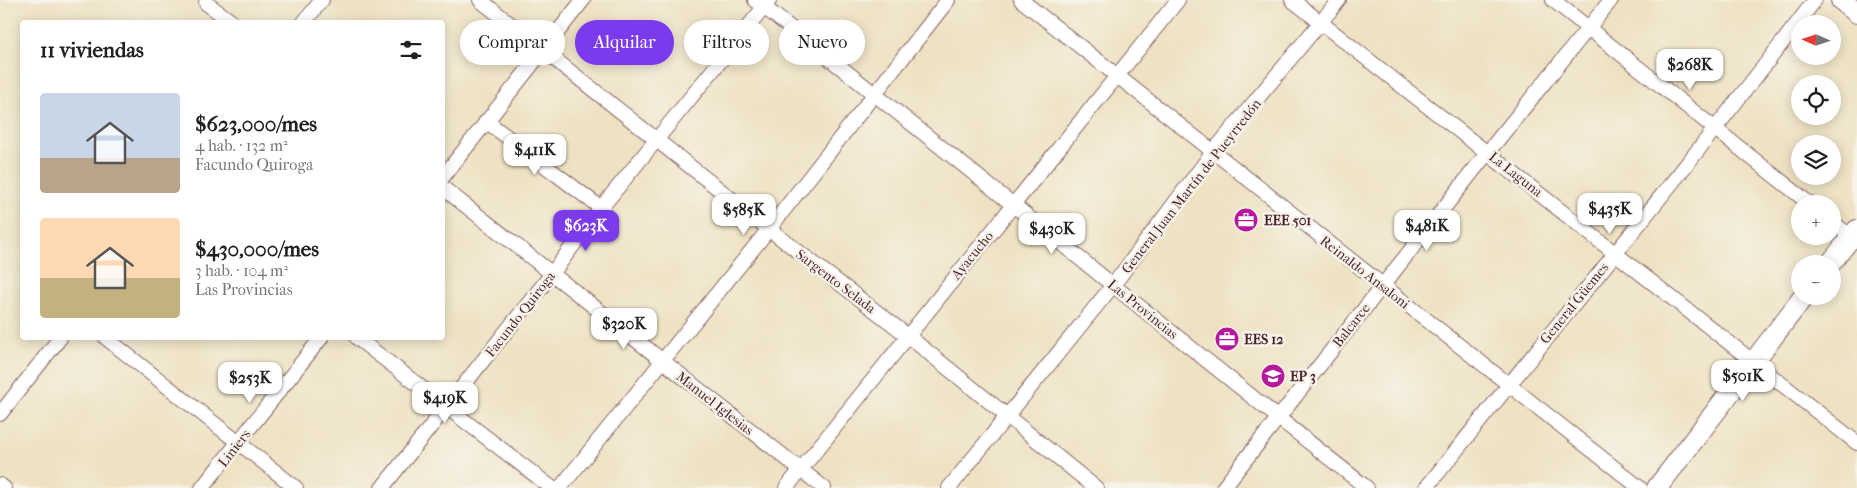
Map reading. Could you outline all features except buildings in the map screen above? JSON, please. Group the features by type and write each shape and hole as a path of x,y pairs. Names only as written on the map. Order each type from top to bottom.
{"street":[{"path":"306,20 322,0"},
{"name":"Sargento Selada","path":"480,0 506,20"},
{"path":"565,23 583,0"},
{"path":"560,488 769,229 948,0"},
{"name":"Reinaldo Ansaloni","path":"1021,0 1120,76 1640,488"},
{"name":"Ayacucho","path":"786,488 1012,206 1120,76 1178,0"},
{"name":"La Laguna","path":"1292,0 1857,443"},
{"name":"General Juan Martín de Pueyrredón","path":"949,488 1114,284 1214,152 1339,0"},
{"path":"1553,0 1799,195"},
{"name":"Balcarce","path":"1223,488 1488,152 1590,29 1611,0"},
{"name":"General Güemes","path":"1426,488 1615,252 1716,130 1815,0"},
{"path":"1841,0 1857,13"},
{"path":"206,2 229,20"},
{"name":"Las Provincias","path":"763,2 874,95 1012,206 1114,284 1367,488"},
{"name":"Facundo Quiroga","path":"382,488 551,275 601,208 763,2"},
{"path":"445,174 532,65"},
{"name":"Sargento Selada","path":"563,65 769,229 908,336 1096,488"},
{"path":"486,121 601,208"},
{"name":"Manuel Iglesias","path":"445,189 551,275 824,488"},
{"path":"1838,255 1855,236 1841,227"},
{"path":"1657,488 1797,305"},
{"path":"0,414 58,340"},
{"path":"109,340 296,488"},
{"name":"Liniers","path":"202,488 319,340"},
{"path":"359,340 552,488"},
{"path":"0,485 4,488"}],"place":[{"name":"EEE 501","path":"1246,220"},
{"name":"EES 12","path":"1227,339"},
{"name":"EP 3","path":"1273,376"}]}
